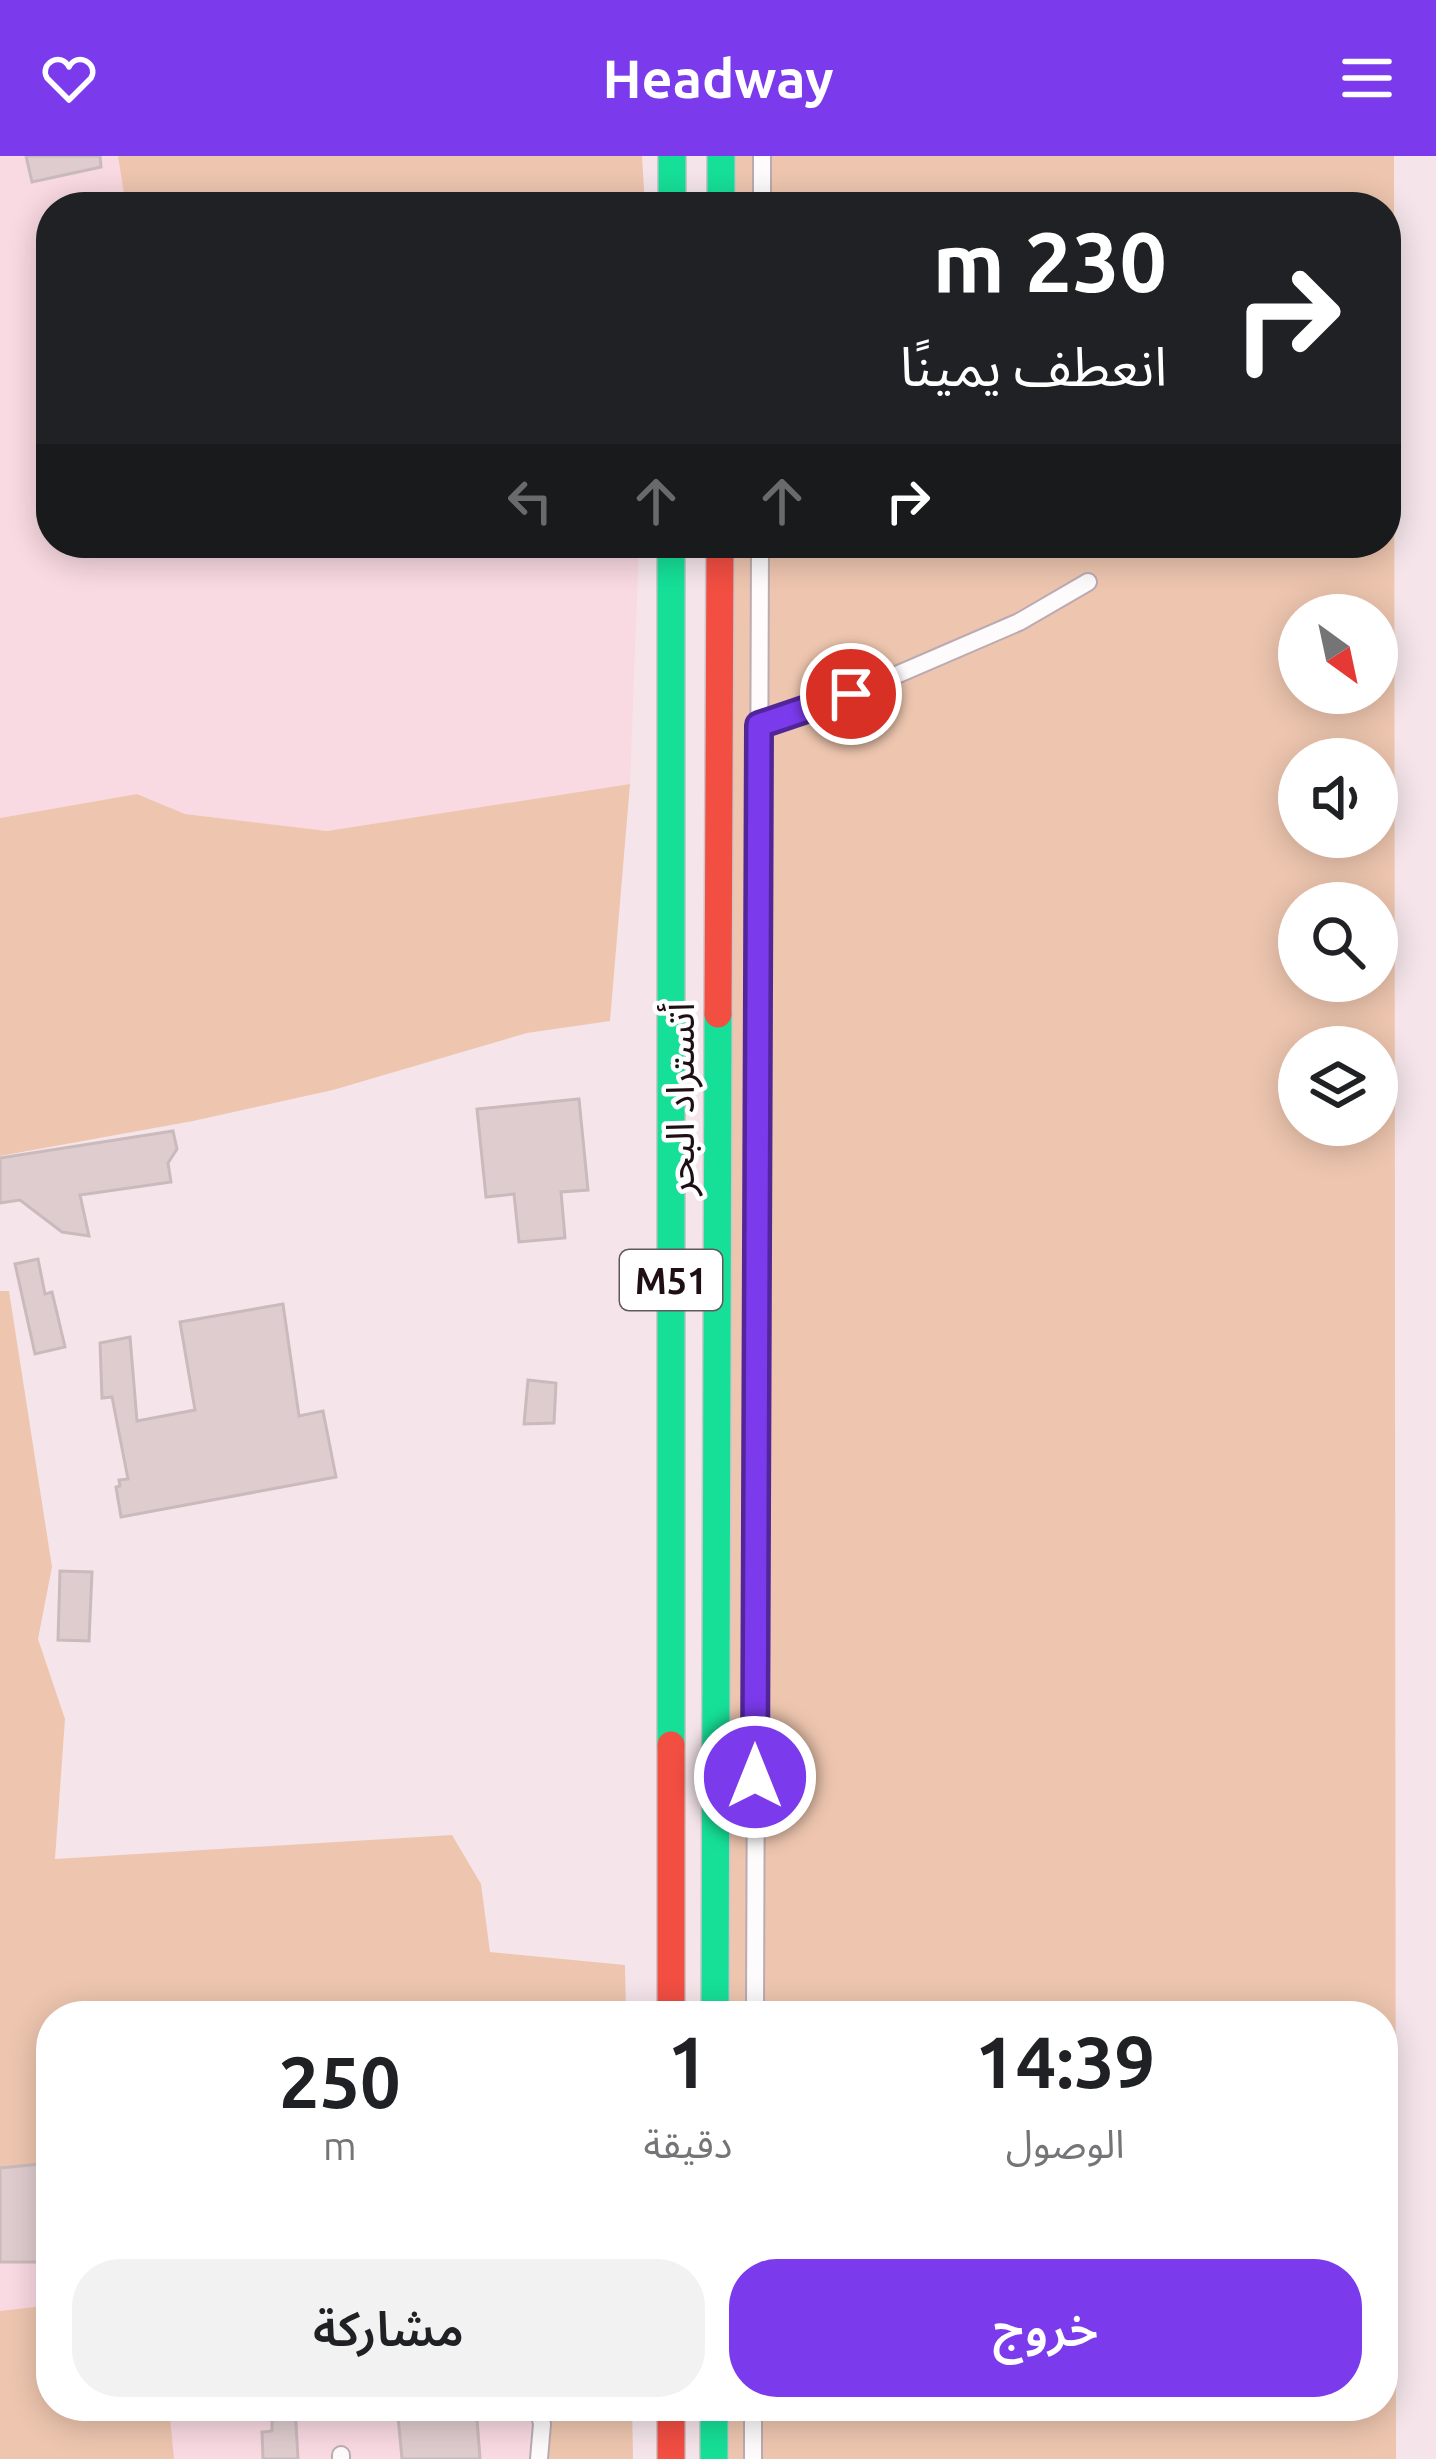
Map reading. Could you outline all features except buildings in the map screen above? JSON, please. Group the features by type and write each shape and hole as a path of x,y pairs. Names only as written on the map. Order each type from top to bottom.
{"highway":[{"path":"672,156 672,192"},
{"path":"721,156 721,192"},
{"name":"أتستراد البحر","path":"671,558 671,2001"},
{"name":"أتستراد البحر","path":"715,2001 720,558"},
{"path":"671,2421 671,2459"},
{"path":"714,2421 714,2459"}],"lane":[{"path":"761,192 762,156"},
{"path":"755,2001 760,558"},
{"path":"759,725 829,704 1019,622 1088,582"},
{"path":"538,2459 541,2421"},
{"path":"753,2421 753,2459"}],"shaded area":[{"path":"0,156 118,156 124,192 36,192 36,558 638,558 630,784 327,831 185,814 137,794 0,818"},
{"path":"118,156 642,156 644,192 124,192"},
{"path":"718,156 1394,156 1394,192 718,192"},
{"path":"718,558 1394,558 1394,594 1278,594 1278,714 1394,714 1395,738 1278,738 1278,858 1395,858 1395,882 1278,882 1278,1002 1395,1002 1395,1026 1278,1026 1278,1146 1395,1146 1396,2001 717,2001"},
{"path":"630,784 610,1021 527,1033 333,1090 193,1121 0,1156 0,818 137,794 185,814 327,831"},
{"path":"0,1291 9,1291 52,1567 38,1639 65,1719 55,1859 452,1835 481,1884 490,1952 625,1965 626,2001 36,2001 36,2164 0,2168"},
{"path":"36,2164 36,2307 0,2311 0,2168"},
{"path":"36,2307 36,2421 170,2421 174,2459 0,2459 0,2311"},
{"path":"170,2421 537,2421 546,2459 174,2459"},
{"path":"537,2421 632,2421 633,2459 546,2459"},
{"path":"717,2421 1396,2421 1396,2459 717,2459"}],"traffic: fast":[{"path":"672,156 672,192"},
{"path":"721,156 721,192"},
{"path":"671,558 671,1745"},
{"path":"715,2001 718,1014"},
{"path":"714,2421 714,2459"}],"traffic: jam":[{"path":"718,1014 720,558"},
{"path":"671,1745 671,2001"},
{"path":"671,2421 671,2459"}],"route":[{"path":"755,1777 759,725 851,694"}]}
